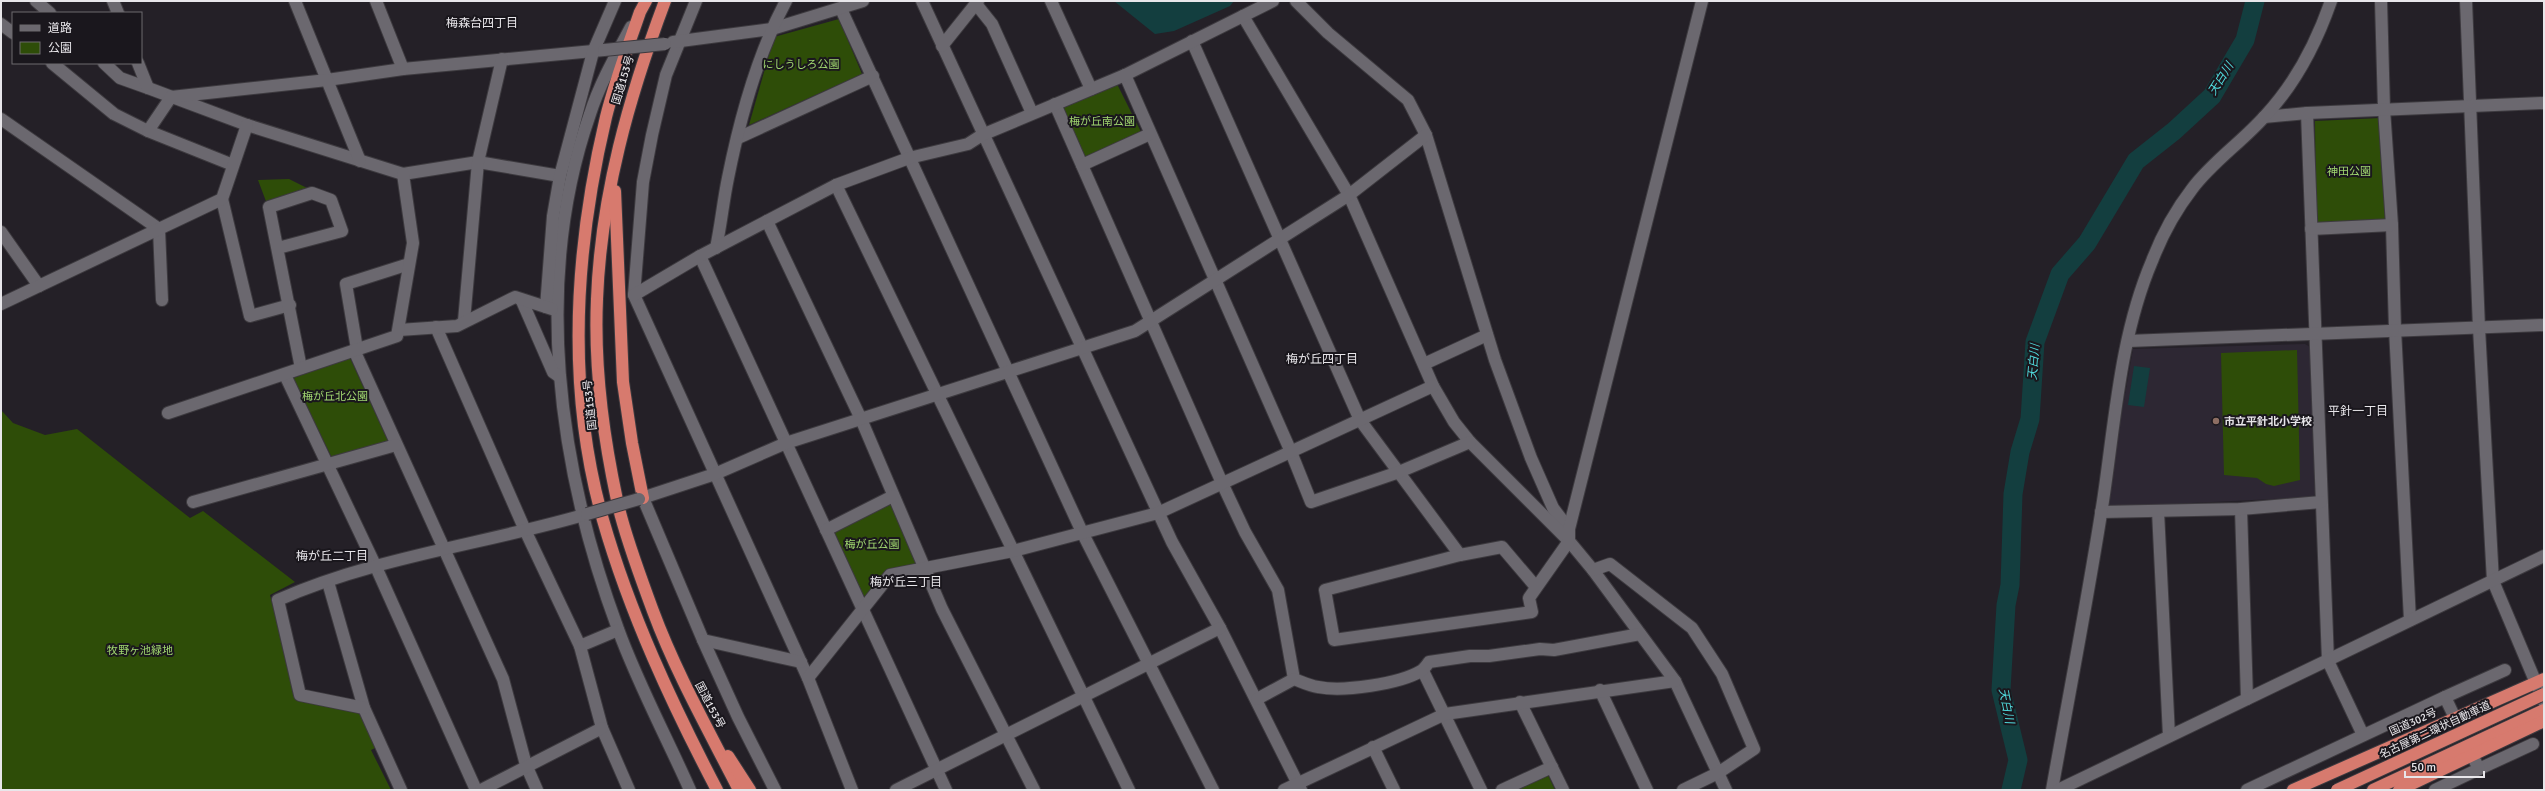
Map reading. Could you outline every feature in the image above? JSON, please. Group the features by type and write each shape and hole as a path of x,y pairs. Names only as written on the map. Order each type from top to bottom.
{"highway":[{"name":"国道153号","path":"646,1 640,12 606,118 584,235 578,306 582,400 592,470 603,520 642,630 693,744 717,790"},
{"name":"国道153号","path":"665,1 644,59 625,120 613,168 597,298 598,362 604,427 618,502 653,611 687,690 739,790"},
{"path":"613,168 623,382 641,498"},
{"name":"国道302号","path":"2292,790 2540,681"},
{"name":"名古屋第二環状自動車道","path":"2337,790 2544,694"},
{"path":"2373,790 2544,710"},
{"path":"2399,790 2544,721"},
{"path":"709,731 740,771 750,790"},
{"path":"693,744 708,790"}],"street":[{"path":"36,1 49,12"},
{"path":"113,1 118,12"},
{"path":"295,1 360,161"},
{"path":"376,1 403,70"},
{"path":"615,1 598,51 560,176 552,216 551,308 576,490 618,630 690,790"},
{"path":"696,1 666,75 643,182 634,295 801,662 852,790"},
{"path":"716,248 738,138 750,91 772,29 786,1"},
{"path":"148,131 171,97 502,59 665,44 772,29 863,1"},
{"path":"922,1 982,135 1083,348 1158,513 1257,698 1299,787"},
{"path":"1051,1 1091,89"},
{"path":"634,295 700,256 836,184 909,158 968,144 982,135 1032,113 1125,75 1273,1"},
{"path":"1296,1 1328,33 1408,100 1426,135 1487,335 1531,458 1553,508 1593,570 1674,681 1726,790"},
{"path":"1536,587 1502,547 1460,555 1325,590 1334,640 1532,612 1529,598 1536,587 1569,535 1702,1"},
{"path":"2052,790 2101,512 2128,341 2137,301 2168,225 2192,188 2264,118 2299,72 2313,46 2330,1"},
{"path":"2381,1 2384,109 2392,225 2395,330 2410,620"},
{"path":"2466,1 2479,328 2493,581 2540,681 2544,702"},
{"path":"942,46 977,3 992,24 1032,113"},
{"path":"840,9 873,76 1007,372 1082,532 1213,790"},
{"path":"551,308 572,183 589,115 607,71 640,12"},
{"path":"1243,16 1349,195 1433,386 1470,442 1569,535"},
{"path":"1,24 12,33"},
{"path":"1192,41 1360,420 1460,555"},
{"path":"464,321 478,162 502,59"},
{"path":"53,64 114,114 148,131 233,165"},
{"path":"105,64 120,78 171,97 247,125 403,174 478,162 560,176"},
{"path":"138,64 148,88"},
{"path":"1125,75 1291,452 1311,502 1398,472 1470,442"},
{"path":"738,138 873,76"},
{"path":"2264,118 2307,113 2544,103"},
{"path":"1055,104 1222,483 1245,532 1278,590 1294,679"},
{"path":"2307,113 2328,661 2363,735"},
{"path":"1,119 159,229"},
{"path":"247,125 222,200 250,316 290,305"},
{"path":"1082,165 1150,134"},
{"path":"364,708 300,695 278,600 306,588 376,568 445,549 584,515 641,498 715,474 786,442 1135,331 1152,322 1349,195 1426,135"},
{"path":"168,413 285,375 301,368 397,336 413,243 403,174"},
{"path":"836,184 1129,790"},
{"path":"278,248 342,231 331,200 312,194 269,207 290,305 301,368"},
{"path":"1,304 222,200"},
{"path":"767,221 860,419 942,609 1034,790"},
{"path":"2311,229 2392,225"},
{"path":"159,229 162,300"},
{"path":"1,232 39,286"},
{"path":"700,256 946,790"},
{"path":"409,264 346,284 356,349 396,445 445,549 503,679 526,765 537,790"},
{"path":"399,330 457,326 464,321 515,297 522,301 551,308"},
{"path":"522,301 553,372 560,377"},
{"path":"2128,341 2544,325"},
{"path":"436,327 525,530 580,646 602,728 629,790"},
{"path":"1424,364 1487,335"},
{"path":"285,375 376,568 476,790"},
{"path":"808,678 864,611 890,575 1013,551 1158,513 1433,386"},
{"path":"192,502 396,445"},
{"path":"826,530 894,496"},
{"path":"641,498 738,717 775,790"},
{"path":"2101,512 2241,509 2321,502"},
{"path":"2241,509 2247,699"},
{"path":"2158,511 2169,736"},
{"path":"2058,790 2544,556"},
{"path":"1593,570 1610,564 1692,628 1722,674 1754,749 1718,773 1682,790"},
{"path":"328,582 364,708 401,790"},
{"path":"896,790 1220,628"},
{"path":"580,646 618,630"},
{"path":"1257,698 1294,679 1318,687 1333,689 1399,680 1422,671 1429,662 1540,649 1554,650 1640,634"},
{"path":"704,640 801,662"},
{"path":"2247,790 2505,670"},
{"path":"1422,671 1445,714 1481,790"},
{"path":"1284,790 1299,787 1373,747 1445,714 1600,690 1674,681"},
{"path":"1600,690 1647,790"},
{"path":"2445,697 2455,718"},
{"path":"1520,702 1563,790"},
{"path":"481,790 526,765 602,728"},
{"path":"2434,790 2533,744"},
{"path":"1373,747 1394,790"},
{"path":"2472,755 2479,770"},
{"path":"1502,790 1552,767"}],"shaded area":[{"path":"1114,1 1234,1 1230,6 1174,31 1155,34"},
{"name":"市立平針北小学校","path":"2305,344 2310,347 2315,494 2312,497 2111,507 2106,502 2133,349"},
{"path":"2134,366 2150,368 2144,407 2128,405"}],"green space":[{"name":"にしうしろ公園","path":"839,19 862,74 749,125 774,37"},
{"name":"梅が丘南公園","path":"1117,84 1143,136 1089,159 1083,155 1063,109 1065,103"},
{"name":"神田公園","path":"2381,118 2385,220 2316,223 2315,121"},
{"path":"289,179 309,189 267,204 258,180"},
{"path":"2297,350 2300,480 2274,486 2266,484 2257,478 2224,475 2221,353"},
{"name":"梅が丘北公園","path":"350,358 388,441 332,458 293,378"},
{"name":"牧野ヶ池緑地","path":"1,410 13,423 45,435 77,429 190,518 203,511 295,582 270,595 297,698 360,713 377,747 371,750 391,790 1,790"},
{"name":"梅が丘公園","path":"892,500 917,562 916,565 860,603 829,531"},
{"path":"1547,773 1555,790 1511,790"}],"waterway":[{"name":"天白川","path":"2249,1 2254,3"},
{"name":"天白川","path":"2011,790 2018,760 2001,690 2006,605 2010,585 2013,494 2020,452 2030,419 2035,342 2060,274 2087,243 2136,161 2174,131 2212,96 2245,40 2255,1"}],"place":[{"name":"市立平針北小学校","path":"2216,421"}],"district":[{"name":"梅森台四丁目","path":"482,23"},
{"name":"梅が丘四丁目","path":"1322,359"},
{"name":"平針一丁目","path":"2358,411"},
{"name":"梅が丘二丁目","path":"332,556"},
{"name":"梅が丘三丁目","path":"906,582"}]}
